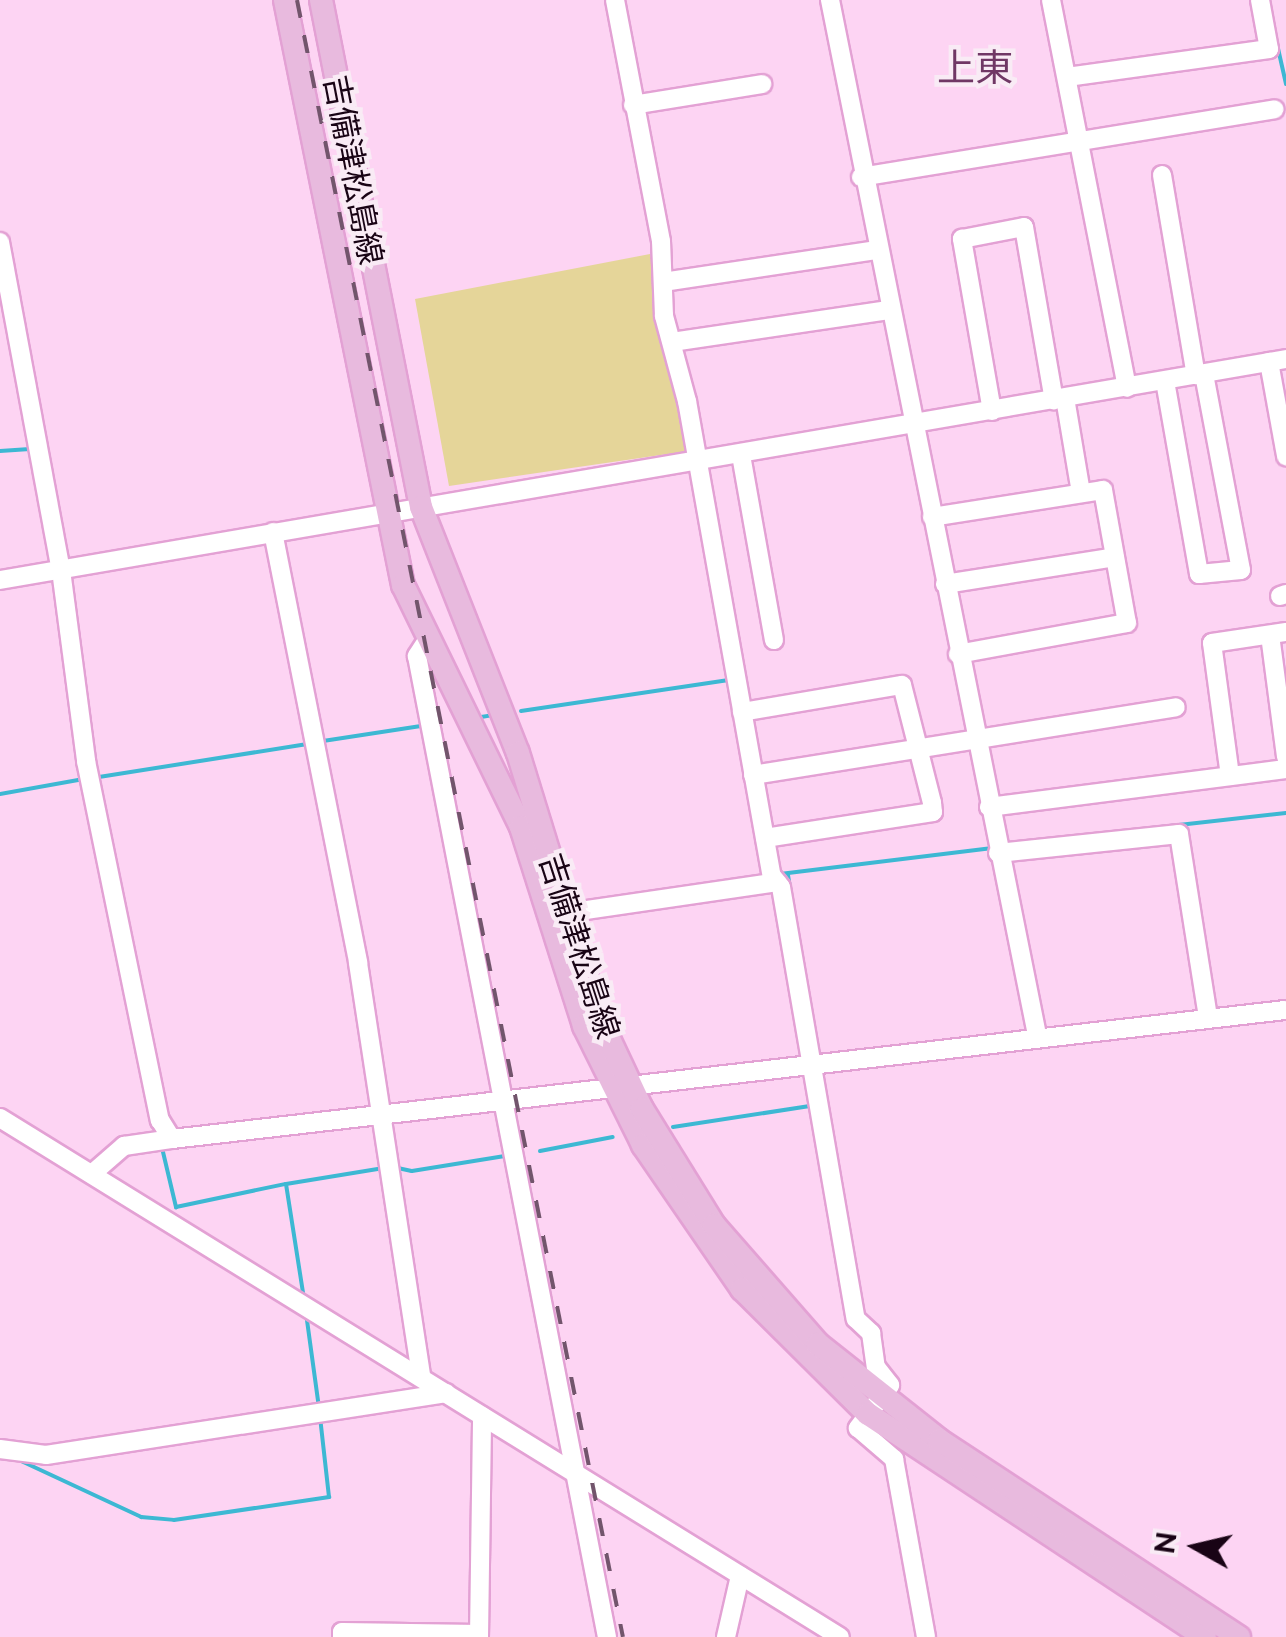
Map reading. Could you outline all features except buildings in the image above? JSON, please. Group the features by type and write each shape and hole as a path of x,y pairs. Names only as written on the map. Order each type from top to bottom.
{"main road":[{"name":"吉備津松島線","path":"285,0 403,585 426,642 521,828 584,1026 714,1225 874,1406 1205,1637"},
{"name":"吉備津松島線","path":"321,0 421,507 518,753 621,1086"},
{"name":"吉備津松島線","path":"874,1406 1239,1637"}],"street":[{"path":"615,0 638,104 675,341 863,1327 876,1366 890,1385 860,1430 894,1459 926,1637"},
{"path":"830,0 861,177 1036,1035"},
{"path":"1051,0 1126,388"},
{"path":"1067,77 1269,49 1260,0"},
{"path":"638,104 762,84"},
{"path":"861,177 1079,138 1274,109"},
{"path":"1162,175 1241,570 1199,574 1165,381"},
{"path":"992,411 962,240 1024,227 1080,494"},
{"path":"0,242 61,570 86,761 160,1120 172,1138"},
{"path":"668,281 876,250"},
{"path":"675,341 889,310"},
{"path":"0,580 387,511 914,426 1277,360 1286,456"},
{"path":"742,455 774,640"},
{"path":"932,518 1103,490 1127,623 958,654"},
{"path":"273,532 392,1167 421,1377"},
{"path":"945,584 1115,557"},
{"path":"1230,776 1212,643 1278,634 1286,757"},
{"path":"426,642 417,656 607,1637"},
{"path":"746,711 902,685 933,812 769,837"},
{"path":"758,774 1176,707"},
{"path":"989,807 1286,769"},
{"path":"997,848 1179,834 1208,1018"},
{"path":"579,912 777,882"},
{"path":"94,1172 124,1146 172,1138 1036,1035 1286,1010"},
{"path":"0,1118 94,1172 840,1637"},
{"path":"0,1449 46,1455 446,1393"},
{"path":"342,1637 479,1636 482,1416"},
{"path":"726,1637 740,1576"}],"shaded area":[{"path":"650,254 695,450 449,486 415,299"}],"waterway":[{"path":"1277,44 1286,84"},
{"path":"0,451 30,449"},
{"path":"521,711 729,680"},
{"path":"481,717 493,715"},
{"path":"323,741 421,726"},
{"path":"99,777 307,744"},
{"path":"0,794 84,779"},
{"path":"1081,836 1286,813"},
{"path":"780,874 992,848"},
{"path":"788,875 793,905"},
{"path":"673,1127 811,1106"},
{"path":"540,1151 613,1137"},
{"path":"163,1152 176,1207 285,1184"},
{"path":"393,1167 412,1171 505,1156"},
{"path":"304,1299 286,1184 384,1168"},
{"path":"306,1313 319,1408"},
{"path":"19,1460 141,1517 174,1520 329,1497 320,1417"}],"railway":[{"path":"297,0 623,1637"}],"district":[{"name":"上東","path":"975,68"}]}
